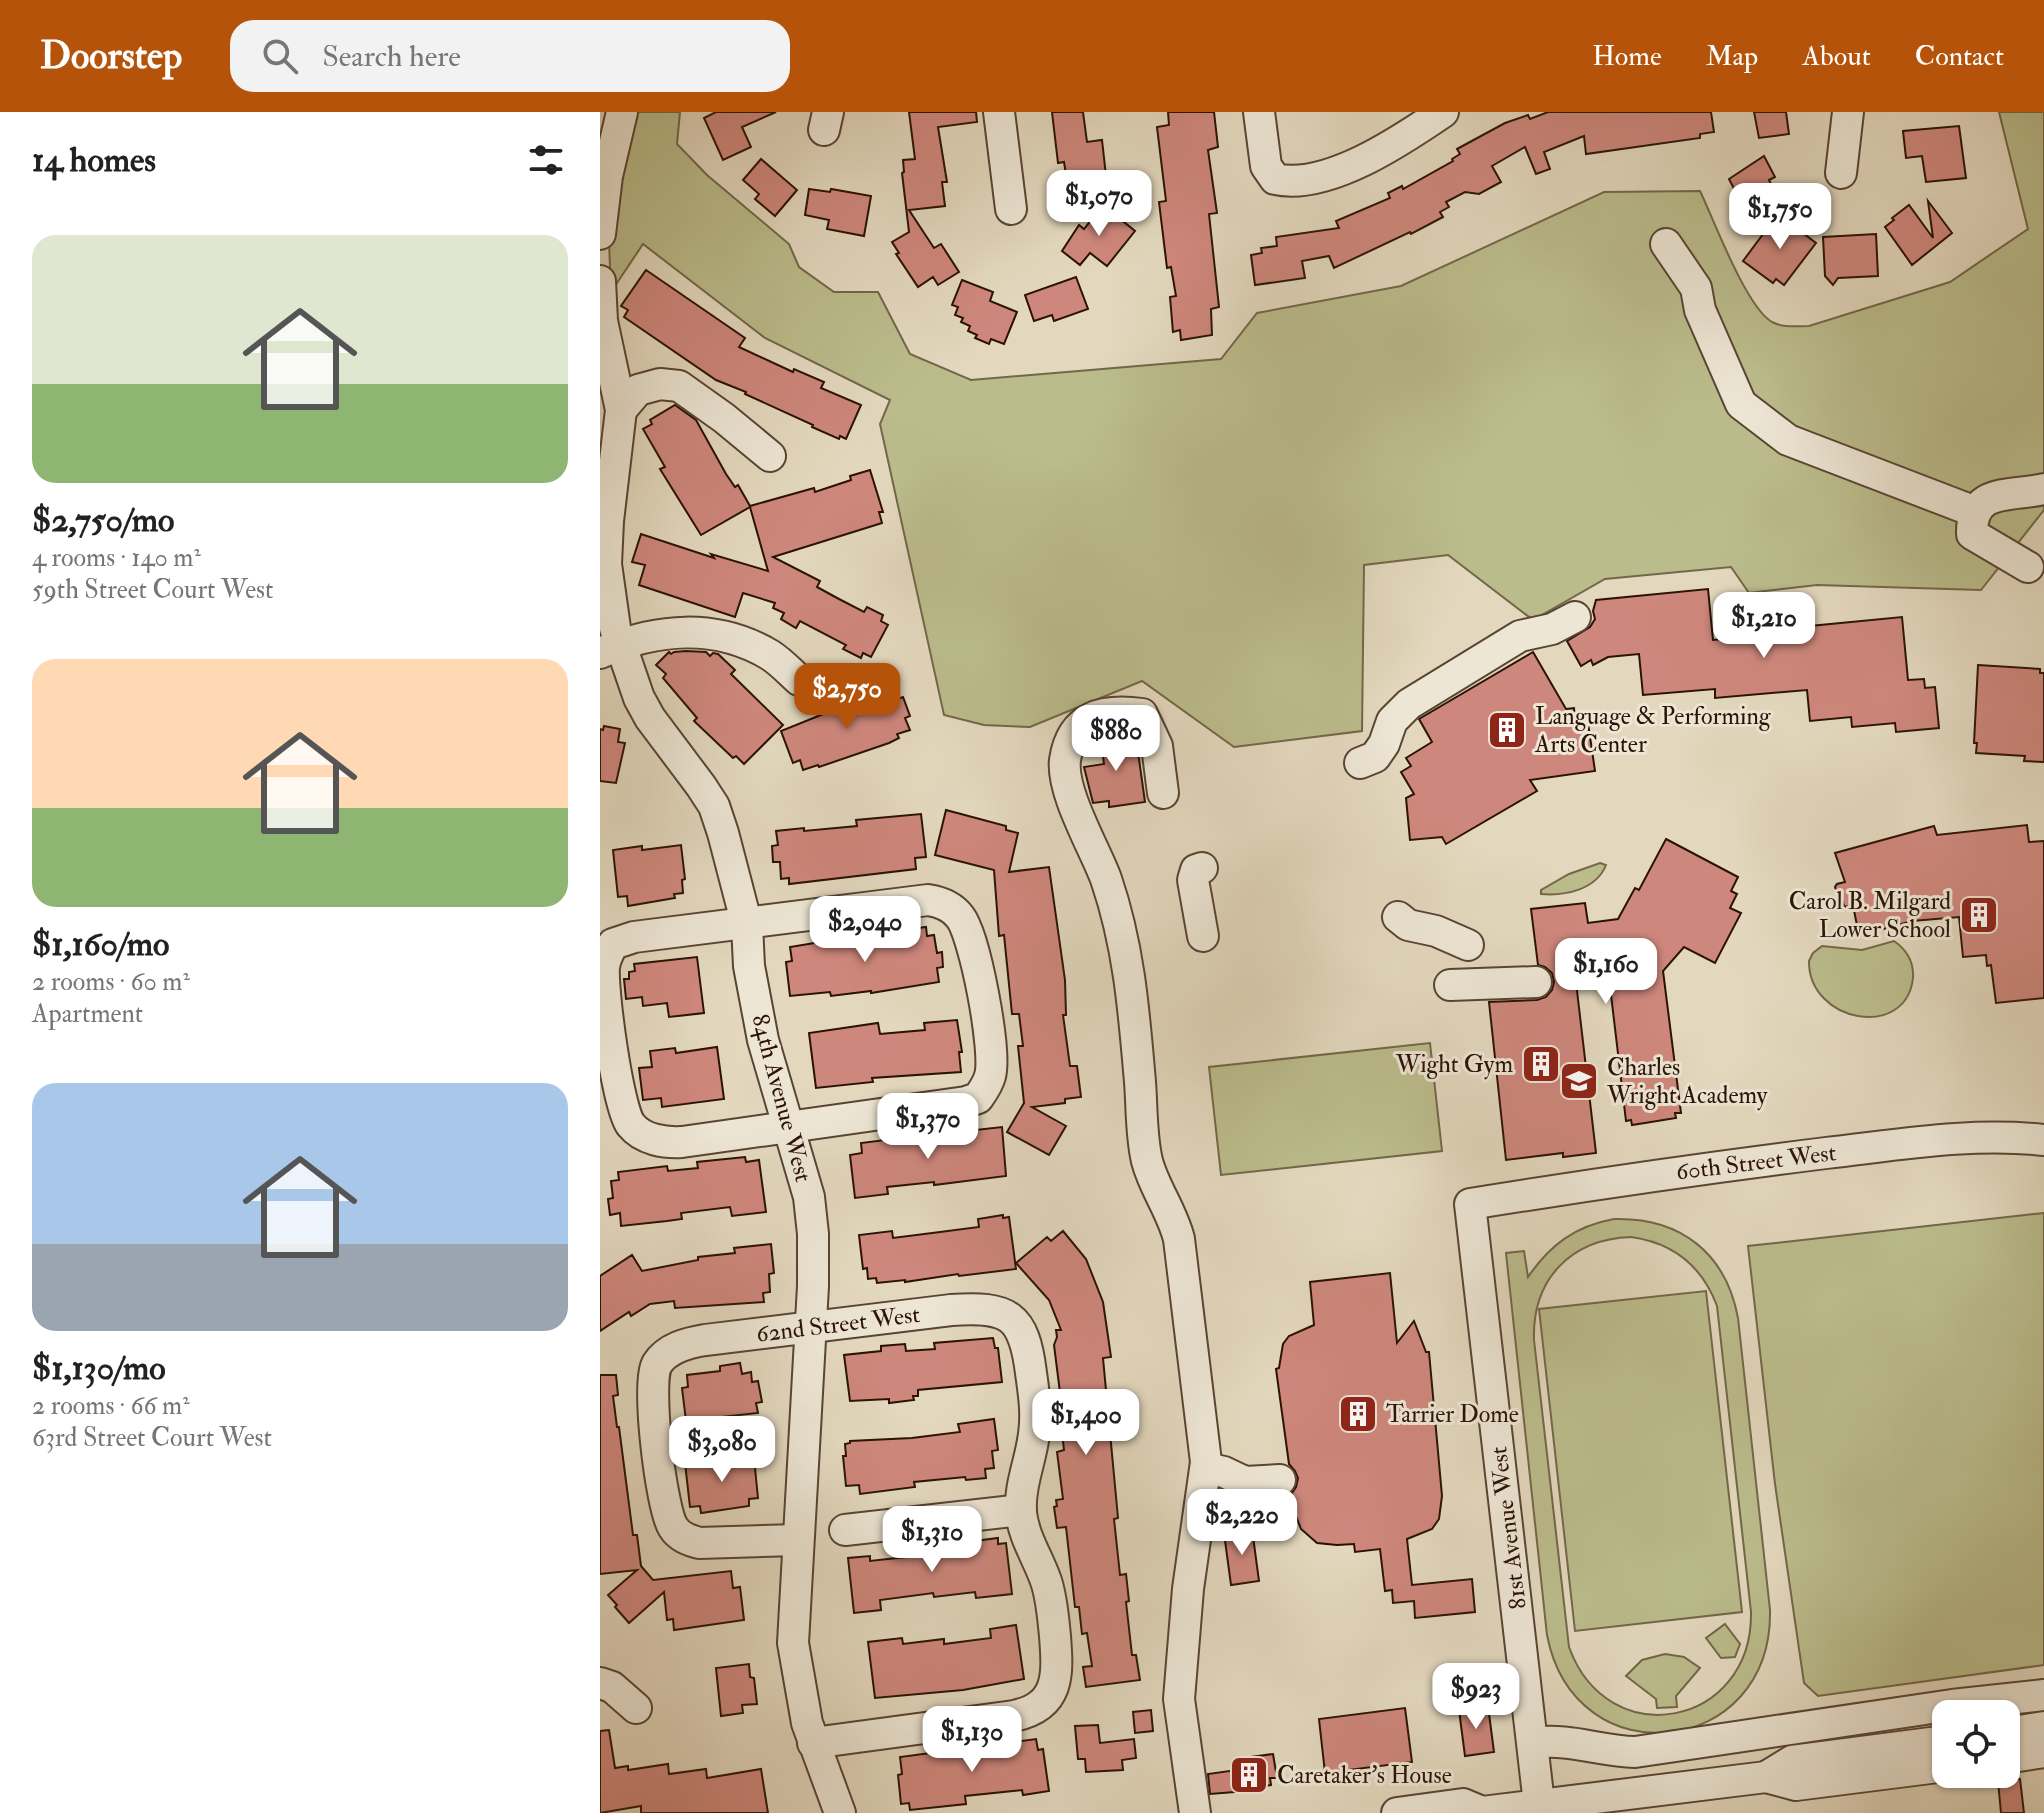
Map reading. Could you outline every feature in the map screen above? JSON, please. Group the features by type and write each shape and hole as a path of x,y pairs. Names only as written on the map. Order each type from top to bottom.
{"street":[{"path":"600,234 607,176 622,112"},
{"path":"999,112 1011,209"},
{"path":"1259,112 1266,166 1275,179 1285,181 1308,179 1364,160 1409,136 1443,112"},
{"path":"1841,173 1848,112"},
{"path":"1666,244 1696,288 1700,310 1741,404 1788,440 1973,511"},
{"name":"84th Avenue West","path":"600,281 602,321 621,410 606,564 615,628 610,648 650,718 714,806 747,925 749,966 763,1040 804,1176 812,1218 811,1328 793,1643 801,1699 813,1743 840,1813"},
{"path":"621,410 638,390 660,384 679,386 713,409 770,456"},
{"path":"2028,567 1972,534 1973,511 1983,501 2044,489"},
{"path":"1360,763 1375,757 1384,744 1392,721 1409,704 1520,636 1552,629 1575,617"},
{"path":"610,648 649,635 680,631 722,636 773,656 799,680"},
{"path":"1163,793 1157,746 1142,714 1104,714 1084,721 1075,731 1065,763 1067,779 1081,826 1105,876 1123,933 1132,985 1147,1160 1175,1221 1179,1239 1206,1468 1188,1589 1179,1699 1195,1813"},
{"path":"1202,868 1196,870 1193,880 1203,936"},
{"path":"906,901 939,901 948,906 959,914 966,926 988,1024 991,1066 984,1090 978,1098 966,1102 682,1142 659,1141 644,1134 628,1122 619,1093 604,968 613,944 634,937 747,925 906,901"},
{"path":"1398,917 1408,925 1436,931 1468,945"},
{"path":"1450,985 1536,982"},
{"name":"60th Street West","path":"1470,1204 1651,1175 1913,1141 1977,1138 2044,1140"},
{"name":"81st Avenue West","path":"1470,1204 1539,1804"},
{"name":"62nd Street West","path":"797,1540 699,1543 677,1533 666,1511 661,1484 652,1393 657,1365 670,1351 696,1341 968,1309 992,1310 1008,1317 1021,1328 1029,1350 1036,1417 1021,1510"},
{"path":"1206,1468 1245,1482 1280,1480"},
{"path":"813,1743 1020,1715 1039,1706 1052,1691 1057,1672 1053,1614 1046,1581 1026,1533 1021,1510 845,1530"},
{"path":"600,1683 612,1687 636,1708"},
{"path":"1533,1743 1570,1741 1612,1752 1635,1752 1952,1705 2044,1695"},
{"path":"2020,1731 2044,1727"},
{"path":"1397,1813 1463,1804 1482,1812 1539,1804 1661,1802 1766,1777 1792,1761 1932,1743"},
{"path":"2020,1756 2044,1752"},
{"path":"1766,1777 1796,1785 1932,1768"}],"green space":[{"path":"635,112 680,112 677,144 707,175 789,244 799,267 834,292 878,292 910,354 971,380 1221,359 1257,313 1401,286 1604,192 1700,191 1741,282 1762,313 1781,325 1809,326 1950,282 2028,229 1999,112 2044,112 2044,510 1981,590 1817,585 1749,593 1731,567 1605,579 1533,620 1448,555 1364,565 1362,731 1234,747 1142,681 1030,727 984,725 944,715 880,424 890,400 765,338 643,244 611,292 609,242"},
{"path":"1600,863 1606,865 1587,886 1560,894 1541,894 1541,890 1569,874"},
{"path":"1894,941 1909,957 1913,978 1906,998 1894,1010 1877,1016 1858,1016 1840,1010 1824,998 1813,982 1809,961 1822,946 1862,950"},
{"path":"1430,1043 1442,1151 1221,1175 1209,1067"},
{"path":"2044,1213 2044,1665 1818,1696 1804,1683 1775,1484 1748,1246"},
{"path":"1614,1219 1660,1224 1696,1243 1723,1275 1738,1318 1770,1610 1762,1660 1740,1697 1708,1721 1670,1732 1631,1730 1594,1713 1565,1682 1547,1635 1506,1253 1524,1251 1528,1277 1555,1246 1575,1232","holes":["1631,1237 1673,1251 1695,1268 1717,1306 1751,1612 1745,1651 1729,1681 1705,1702 1675,1713 1644,1714 1614,1703 1588,1681 1569,1647 1534,1340 1540,1298 1559,1266 1573,1254 1610,1239"]},
{"path":"1706,1291 1742,1612 1575,1631 1539,1309"},
{"path":"1725,1624 1740,1644 1735,1657 1721,1658 1706,1638"},
{"path":"1665,1654 1684,1657 1700,1668 1676,1696 1677,1707 1657,1708 1656,1699 1626,1676 1642,1660"}],"building":[{"path":"716,112 776,112 742,127 751,147 723,160 704,118"},
{"path":"909,112 976,112 977,122 938,127 947,182 942,182 945,206 909,210 934,248 941,244 959,272 938,285 933,277 918,287 896,254 899,253 892,242 909,232 902,173 903,160 915,159"},
{"path":"1052,112 1083,112 1087,142 1102,140 1106,176 1094,177 1095,184 1068,187 1064,162 1058,163"},
{"path":"1168,112 1214,112 1218,147 1208,150 1217,213 1209,214 1219,307 1211,309 1212,335 1181,340 1180,330 1173,332 1170,297 1176,296 1171,267 1167,268 1159,202 1166,201 1157,127 1169,125"},
{"path":"1548,112 1711,112 1714,132 1700,134 1700,138 1586,154 1584,136 1544,152 1550,169 1536,174 1525,147 1492,166 1501,182 1479,194 1465,192 1446,202 1449,207 1440,212 1443,217 1411,234 1334,268 1329,256 1302,261 1305,278 1255,285 1251,255 1262,253 1261,248 1277,246 1276,237 1339,228 1336,221 1390,198 1388,193 1402,186 1403,189 1453,161 1460,154 1457,149 1505,123"},
{"path":"1754,112 1786,112 1789,134 1759,138"},
{"path":"1959,126 1966,178 1926,182 1922,156 1906,158 1903,131"},
{"path":"1764,156 1775,177 1769,180 1773,188 1769,191 1774,200 1747,214 1729,179"},
{"path":"761,159 797,190 775,216 755,199 759,194 743,180"},
{"path":"809,189 830,192 831,189 871,196 864,236 827,229 829,220 805,215"},
{"path":"1928,201 1952,233 1912,265 1885,227 1909,205 1933,238"},
{"path":"1103,205 1135,231 1107,266 1090,253 1080,265 1062,251 1079,225 1084,229"},
{"path":"1778,214 1816,243 1784,285 1776,279 1773,283 1743,261"},
{"path":"1876,234 1878,276 1838,278 1833,285 1825,276 1823,237"},
{"path":"646,270 745,338 739,347 793,372 794,369 824,382 821,388 861,405 846,439 812,427 746,392 716,380 624,317 628,310 621,306"},
{"path":"1076,277 1088,309 1054,321 1052,315 1034,321 1025,295"},
{"path":"962,280 993,292 990,301 1017,312 1004,344 991,339 989,344 975,338 977,335 968,331 970,326 955,315 958,307 952,305"},
{"path":"675,405 696,420 726,474 735,487 738,485 750,506 814,488 815,492 870,470 883,512 879,512 882,523 773,557 820,581 817,587 839,599 864,612 867,607 883,615 881,621 888,625 871,657 863,653 861,658 843,649 846,645 800,621 796,628 781,619 784,613 773,608 775,603 743,593 735,617 639,585 645,565 632,562 641,534 714,558 711,554 768,571 750,507 701,535 660,469 665,467 643,429 652,424 650,420"},
{"path":"1708,589 1713,640 1801,632 1800,627 1902,617 1908,680 1924,679 1925,688 1935,687 1939,728 1896,732 1895,723 1852,727 1851,717 1810,721 1807,690 1715,698 1715,689 1643,695 1639,654 1608,657 1593,665 1591,660 1581,666 1567,641 1590,627 1595,619 1593,611 1596,600"},
{"path":"669,652 706,652 710,656 718,654 735,670 731,674 783,725 744,764 736,756 733,758 694,721 697,718 663,678 666,674 656,665"},
{"name":"Language & Performing Arts Center","path":"1533,652 1566,709 1574,708 1575,718 1587,716 1595,771 1530,780 1537,791 1446,844 1442,837 1410,840 1406,798 1414,794 1401,772 1411,766 1406,758 1432,742 1419,719"},
{"path":"1978,665 2040,669 2040,673 2044,673 2044,762 2024,761 2025,756 1976,753"},
{"path":"887,694 890,702 903,697 910,716 905,718 910,730 897,734 899,738 889,743 819,767 803,770 800,760 793,763 781,731 843,706"},
{"path":"604,726 620,729 618,742 625,743 616,783 600,781 600,729 603,730"},
{"path":"1126,731 1129,753 1138,752 1145,802 1109,807 1109,801 1093,803 1084,767 1104,764 1100,734"},
{"path":"946,810 1006,826 1006,830 1018,833 1009,872 1049,867 1065,980 1066,1015 1063,1015 1070,1066 1077,1066 1081,1097 1065,1099 1065,1103 1032,1107 1066,1126 1049,1155 1007,1132 1024,1103 1018,1046 1023,1046 1019,1014 1012,1014 1004,935 999,936 994,870 935,855"},
{"path":"921,814 926,857 915,858 916,869 789,884 789,878 781,879 780,862 773,862 772,846 778,845 776,831 857,826 856,820"},
{"name":"Carol B. Milgard Lower School","path":"2027,825 2029,842 2044,841 2044,998 1996,1003 1991,965 1987,966 1986,955 1963,957 1959,917 1912,921 1859,936 1853,905 1844,907 1840,902 1835,887 1845,882 1835,853 1934,826 1937,835"},
{"path":"1666,839 1738,877 1731,891 1737,894 1730,908 1741,913 1715,963 1684,947 1663,971 1681,1113 1675,1113 1676,1118 1632,1125 1631,1120 1626,1121 1607,961 1574,965 1596,1153 1563,1157 1563,1153 1506,1160 1489,1002 1537,1000 1546,997 1552,990 1552,973 1538,965 1531,909 1585,903 1588,923 1618,919 1635,888 1639,890"},
{"path":"681,845 685,879 682,880 683,893 674,894 675,898 628,906 627,896 618,897 613,850"},
{"path":"926,927 927,936 934,935 937,953 942,952 943,967 937,968 939,982 871,993 831,996 830,992 790,996 786,962 792,961 790,947 845,938 846,942 878,938 877,934"},
{"path":"697,957 704,1013 669,1017 667,1003 643,1006 642,997 626,999 624,979 629,979 629,972 635,971 634,964"},
{"path":"957,1020 962,1052 959,1052 961,1072 872,1078 873,1082 816,1088 809,1033 878,1023 880,1034 925,1030 924,1023"},
{"path":"717,1047 724,1099 662,1107 661,1098 643,1100 639,1068 652,1067 650,1051 675,1048 676,1053"},
{"path":"1002,1127 1006,1176 887,1187 888,1194 855,1198 850,1155 862,1153 861,1143 908,1137 909,1143 940,1139 940,1134"},
{"path":"745,1157 746,1162 759,1160 766,1212 732,1216 730,1207 681,1213 682,1219 621,1226 620,1213 610,1215 608,1199 613,1198 611,1181 619,1180 618,1172 667,1166 668,1171 698,1168 697,1162"},
{"path":"1003,1215 1003,1218 1009,1217 1016,1269 877,1283 876,1278 868,1279 867,1268 863,1269 859,1235 892,1231 893,1238 979,1227 978,1219"},
{"path":"1063,1231 1086,1259 1103,1302 1111,1357 1103,1358 1118,1518 1114,1519 1120,1575 1126,1574 1132,1655 1136,1655 1140,1680 1086,1687 1083,1667 1092,1666 1087,1633 1082,1634 1079,1607 1075,1607 1066,1527 1057,1528 1054,1507 1057,1506 1056,1500 1063,1499 1057,1452 1064,1450 1061,1424 1064,1424 1054,1345 1056,1330 1061,1330 1049,1300 1016,1263 1047,1237 1051,1241"},
{"path":"771,1244 774,1273 769,1274 770,1292 763,1293 764,1302 675,1308 674,1301 650,1304 631,1316 629,1312 600,1331 600,1276 632,1255 642,1271 698,1260 698,1257 735,1253 734,1248"},
{"name":"Tarrier Dome","path":"1390,1273 1397,1343 1414,1321 1426,1352 1429,1352 1442,1496 1439,1519 1432,1529 1407,1539 1412,1585 1472,1579 1475,1612 1415,1618 1414,1601 1393,1603 1392,1590 1385,1591 1380,1549 1355,1552 1354,1544 1317,1543 1301,1529 1294,1511 1292,1493 1298,1478 1289,1464 1276,1369 1279,1368 1283,1344 1289,1336 1314,1325 1310,1282"},
{"path":"993,1338 995,1348 998,1348 1002,1382 918,1390 918,1396 913,1396 914,1400 889,1403 889,1399 850,1401 844,1355 881,1351 881,1346 905,1344 906,1351 935,1349 934,1343"},
{"path":"740,1363 742,1374 751,1372 752,1382 758,1381 762,1402 756,1403 758,1413 686,1421 682,1388 688,1387 687,1375 720,1371 720,1366"},
{"path":"600,1375 616,1375 618,1395 613,1396 617,1427 633,1535 637,1535 641,1566 653,1580 731,1571 733,1588 740,1587 744,1620 674,1630 673,1619 667,1620 664,1592 629,1623 615,1607 617,1605 608,1595 637,1570 600,1574"},
{"path":"994,1419 998,1450 992,1451 994,1468 985,1469 986,1478 914,1482 915,1487 860,1494 859,1485 846,1486 843,1456 846,1456 845,1444 850,1441 960,1432 958,1424"},
{"path":"754,1458 758,1498 749,1499 749,1506 701,1513 700,1506 690,1507 685,1463"},
{"path":"1252,1529 1259,1581 1231,1585 1224,1533"},
{"path":"998,1538 998,1544 1006,1543 1012,1594 976,1598 975,1592 934,1597 933,1593 880,1600 881,1610 854,1613 848,1558 870,1556 870,1561 906,1557 905,1550"},
{"path":"1016,1625 1024,1679 963,1690 875,1698 868,1642 902,1638 903,1644 944,1639 944,1644 991,1638 990,1629"},
{"path":"749,1664 757,1704 742,1705 743,1713 721,1716 716,1668"},
{"path":"1488,1706 1494,1752 1465,1756 1459,1710"},
{"path":"1405,1708 1412,1762 1325,1773 1319,1719"},
{"path":"1151,1710 1153,1731 1135,1733 1133,1712"},
{"path":"1098,1725 1100,1743 1134,1739 1136,1758 1122,1760 1123,1770 1086,1772 1085,1759 1078,1759 1075,1726"},
{"path":"609,1730 615,1768 628,1766 628,1770 668,1764 669,1774 706,1769 707,1778 761,1769 768,1813 641,1813 641,1806 600,1813 600,1731"},
{"path":"1036,1739 1038,1750 1043,1749 1049,1791 1023,1795 1022,1790 965,1796 966,1804 910,1810 909,1803 901,1804 900,1757"},
{"name":"Caretaker's House","path":"1273,1754 1277,1778 1270,1778 1271,1785 1247,1788 1247,1791 1210,1794 1208,1774 1251,1768 1250,1757"},
{"path":"2020,1779 2024,1813 2001,1813 1999,1788 2020,1788"}],"place":[{"name":"Language & Performing Arts Center","path":"1507,730"},
{"name":"Carol B. Milgard Lower School","path":"1979,915"},
{"name":"Wight Gym","path":"1541,1064"},
{"name":"Charles Wright Academy","path":"1579,1081"},
{"name":"Tarrier Dome","path":"1358,1414"},
{"name":"Caretaker's House","path":"1249,1775"}]}
